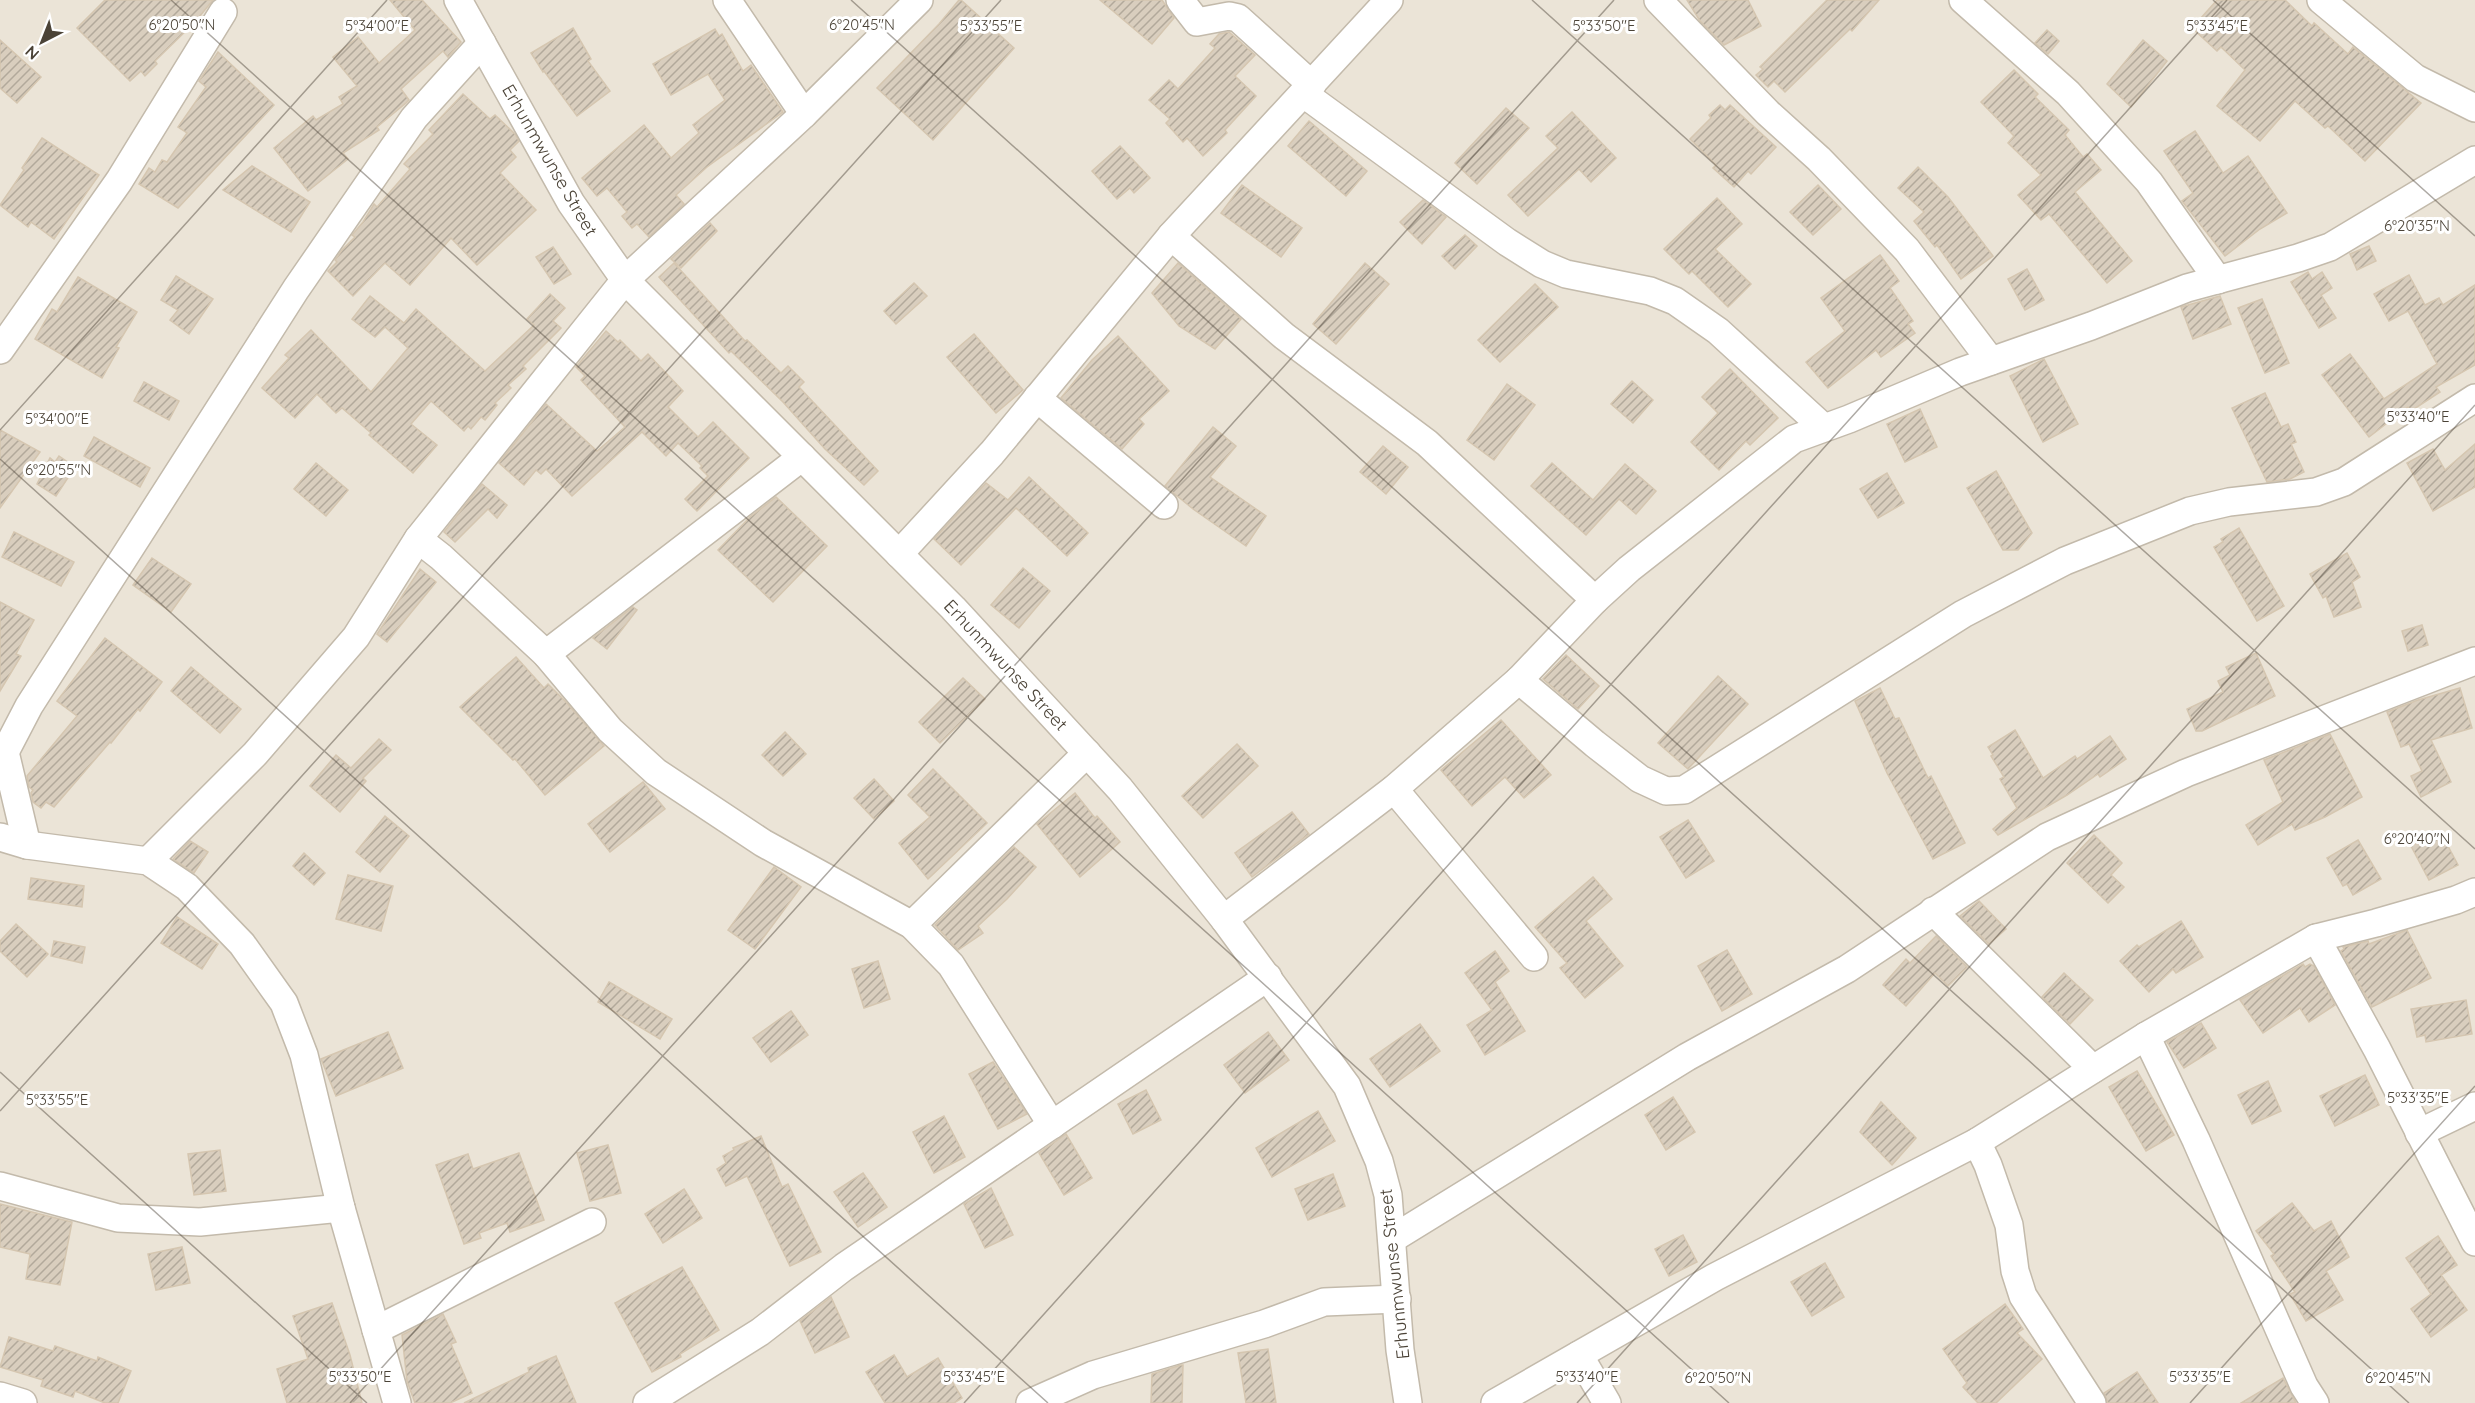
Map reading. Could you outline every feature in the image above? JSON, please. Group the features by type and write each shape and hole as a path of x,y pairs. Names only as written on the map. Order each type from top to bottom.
{"street":[{"name":"Erhunmwunse Street","path":"458,0 571,203 625,280 961,616 1120,789 1224,919 1347,1086 1379,1161 1388,1195 1400,1350 1408,1403"},
{"path":"728,0 804,114"},
{"path":"148,861 255,754 356,637 418,540 625,280 804,114 919,0"},
{"path":"1180,0 1197,22 1229,16 1238,18 1308,89 1507,242 1542,264 1566,274 1650,291 1675,301 1718,331 1823,427"},
{"path":"899,554 992,453 1171,236 1389,0"},
{"path":"1658,0 1768,112 1819,159 1907,250 1991,361"},
{"path":"1963,0 2068,93 2149,182 2218,280"},
{"path":"2321,0 2415,78 2475,108"},
{"path":"0,350 119,181 223,12"},
{"path":"27,845 2,753 29,706 296,289 414,118 482,43"},
{"path":"1224,919 1394,789 1519,680 1595,600 1629,568 1794,439 1991,361 2187,288 2330,247 2475,160"},
{"path":"1171,236 1284,336 1427,443 1595,600"},
{"path":"1037,398 1164,505"},
{"path":"1519,680 1640,779 1666,791 1684,790 1963,614 2065,561 2190,511 2229,502 2316,492 2344,482 2475,398"},
{"path":"546,654 801,457"},
{"path":"418,540 441,557 546,654 610,730 656,772 763,843 912,925 951,965 1052,1125"},
{"path":"1392,1239 1687,1057 1847,969 2047,837 2186,773 2475,661"},
{"path":"912,925 1086,753"},
{"path":"1394,789 1534,957"},
{"path":"0,837 27,845 148,861 187,887 242,944 284,1003 304,1055 341,1208 397,1403"},
{"path":"1495,1403 1715,1277 1977,1142 2146,1036 2316,938 2456,900 2475,892"},
{"path":"1933,911 2093,1069"},
{"path":"2316,938 2377,1049 2475,1242"},
{"path":"647,1403 760,1332 844,1267 1268,977"},
{"path":"2146,1036 2196,1140 2304,1386 2315,1403"},
{"path":"2419,1133 2475,1106"},
{"path":"1977,1142 1988,1165 2009,1225 2015,1271 2023,1296 2092,1403"},
{"path":"0,1186 118,1218 200,1222 341,1208"},
{"path":"376,1330 592,1222"},
{"path":"1030,1403 1094,1374 1264,1324 1324,1302 1396,1299"},
{"path":"1579,1355 1607,1403"},
{"path":"0,1396 23,1403"}],"shaded area":[{"path":"0,0 2475,0 2475,1403 0,1403"}],"building":[{"path":"105,0 213,0 195,22 155,61 157,64 145,76 141,71 130,81 77,28"},
{"path":"390,0 422,0 461,42 448,57 443,51 401,89 409,100 377,127 379,130 343,153 348,159 308,191 274,148 313,116 316,120 343,104 339,97 357,86 333,57 358,37 379,63 415,30"},
{"path":"959,0 1014,48 933,140 877,88"},
{"path":"1100,0 1162,0 1174,18 1152,44"},
{"path":"1687,0 1748,0 1761,26 1724,45 1700,21"},
{"path":"1827,0 1879,0 1852,31 1850,29 1785,92 1774,81 1768,87 1756,75 1763,69 1760,67"},
{"path":"2217,0 2285,0 2312,26 2314,23 2348,54 2353,47 2421,103 2365,161 2328,126 2325,128 2295,101 2260,141 2217,106 2245,70 2221,47 2217,51 2192,28"},
{"path":"573,28 591,59 588,61 610,91 577,116 531,53"},
{"path":"715,29 719,36 722,34 743,71 751,65 783,112 707,167 676,195 684,204 649,237 637,224 632,228 622,216 627,212 607,188 597,196 582,178 644,125 671,158 699,133 693,125 725,100 708,74 671,95 653,64"},
{"path":"2047,30 2059,41 2048,54 2035,43"},
{"path":"1229,32 1255,55 1235,76 1256,96 1225,130 1227,133 1203,156 1187,138 1183,142 1166,123 1170,119 1149,100 1169,80 1178,89 1215,48 1210,44 1219,34"},
{"path":"0,40 41,77 17,103 0,88"},
{"path":"2143,40 2167,61 2131,107 2107,84"},
{"path":"218,52 274,105 178,208 139,184 149,168 155,172 162,160 167,162 187,133 178,127 206,87 199,81"},
{"path":"2014,70 2038,94 2035,97 2069,130 2065,135 2083,157 2087,154 2101,170 2075,192 2132,261 2107,283 2049,214 2041,220 2018,195 2041,175 2008,143 2014,136 1981,102"},
{"path":"463,94 490,119 495,115 515,134 519,141 510,150 516,157 500,173 536,210 477,265 451,238 410,285 385,263 353,296 328,271 337,262 335,260 342,250 355,237 352,235 374,204 377,207 410,169 404,164 433,134 429,130"},
{"path":"1720,105 1725,110 1730,105 1776,147 1751,174 1748,171 1734,187 1713,168 1716,165 1690,139 1711,118 1709,115"},
{"path":"1506,108 1529,128 1477,184 1455,163"},
{"path":"1572,112 1616,158 1591,182 1579,169 1528,216 1508,195 1558,148 1546,136"},
{"path":"1309,121 1367,171 1346,196 1288,146"},
{"path":"2195,131 2223,173 2248,156 2287,213 2260,229 2225,256 2182,201 2193,193 2164,151"},
{"path":"42,138 99,175 54,239 31,222 28,227 0,205"},
{"path":"1120,146 1150,178 1134,193 1130,188 1117,199 1092,171"},
{"path":"252,166 310,202 291,232 223,190"},
{"path":"1918,167 1948,197 1993,256 1961,279 1937,245 1935,247 1914,221 1924,212 1898,188"},
{"path":"1242,185 1302,228 1281,257 1221,213"},
{"path":"1818,185 1841,209 1813,235 1790,212"},
{"path":"1717,198 1742,224 1715,249 1751,284 1728,307 1692,271 1689,274 1664,249"},
{"path":"1423,200 1446,217 1422,244 1400,222"},
{"path":"710,223 717,231 681,268 671,259"},
{"path":"1465,235 1477,246 1455,269 1442,256"},
{"path":"2369,246 2376,261 2357,270 2350,254"},
{"path":"553,247 571,274 554,284 536,257"},
{"path":"1880,255 1899,281 1890,288 1913,321 1908,324 1915,333 1881,357 1876,350 1828,388 1806,362 1845,331 1821,298"},
{"path":"674,263 745,341 747,340 781,373 788,366 804,382 799,387 878,471 864,485 825,449 783,402 731,351 729,353 659,277"},
{"path":"1178,263 1241,319 1215,349 1179,326 1152,293"},
{"path":"1365,263 1389,284 1336,344 1313,324"},
{"path":"2027,269 2044,300 2025,310 2008,279"},
{"path":"2308,272 2312,279 2322,272 2332,288 2321,295 2336,318 2319,328 2291,282"},
{"path":"2409,275 2425,305 2439,298 2443,305 2475,285 2475,365 2436,387 2440,392 2411,411 2408,407 2369,437 2322,375 2350,354 2384,399 2437,364 2408,311 2389,321 2374,294"},
{"path":"176,276 213,299 189,334 170,320 178,310 161,300"},
{"path":"78,277 137,312 116,347 119,348 102,378 35,339 52,309 57,312"},
{"path":"914,283 927,296 896,324 884,311"},
{"path":"1535,284 1558,307 1500,362 1478,340"},
{"path":"550,294 565,308 553,321 561,328 523,366 526,369 508,385 511,388 495,403 497,405 485,420 481,417 471,429 468,426 464,431 431,401 411,424 437,445 413,473 342,408 336,413 317,394 295,418 262,388 289,358 285,355 311,330 371,392 408,348 385,327 375,337 352,319 370,296 404,323 416,309 485,371 534,325 527,319"},
{"path":"2220,296 2231,324 2193,339 2181,307"},
{"path":"2262,299 2289,363 2265,373 2238,308"},
{"path":"606,331 618,342 620,340 641,361 648,354 683,391 668,407 698,437 713,422 749,458 697,511 685,499 708,476 700,468 702,466 678,443 666,456 642,432 572,496 546,469 541,474 536,470 524,485 499,463 546,404 597,451 625,427 581,380 585,376 576,367"},
{"path":"974,334 1023,390 996,413 947,357"},
{"path":"1118,336 1169,391 1139,419 1144,424 1122,449 1061,398 1092,360"},
{"path":"2044,359 2078,424 2043,442 2010,376"},
{"path":"1730,369 1778,418 1750,445 1746,441 1719,470 1691,442 1718,413 1702,397"},
{"path":"1632,381 1653,400 1633,423 1611,404"},
{"path":"144,382 179,401 169,420 134,401"},
{"path":"1507,384 1535,405 1494,460 1467,440"},
{"path":"2265,393 2281,427 2288,424 2296,442 2291,444 2304,472 2290,479 2267,482 2232,408"},
{"path":"1920,409 1937,447 1905,462 1887,424"},
{"path":"1213,427 1236,446 1210,477 1266,516 1246,546 1193,509 1165,486"},
{"path":"0,430 40,452 0,508"},
{"path":"94,437 150,468 140,487 84,456"},
{"path":"2475,444 2475,487 2433,511 2407,463 2433,449 2445,470"},
{"path":"1383,446 1408,467 1386,494 1360,472"},
{"path":"59,456 75,467 56,496 37,484 50,458 55,462"},
{"path":"316,463 348,490 326,516 294,489"},
{"path":"1552,463 1593,500 1625,464 1656,491 1636,514 1619,499 1586,535 1531,486"},
{"path":"1996,471 2032,533 2018,550 2003,550 1967,488"},
{"path":"1887,473 1904,503 1878,518 1860,489"},
{"path":"1029,477 1088,533 1067,556 1016,508 961,565 934,539 986,483 1008,500"},
{"path":"482,484 507,505 497,518 488,509 455,542 444,532"},
{"path":"776,497 827,546 773,602 718,550 750,517"},
{"path":"2239,528 2284,606 2257,621 2214,547 2223,542 2221,539"},
{"path":"14,532 74,562 61,586 2,557"},
{"path":"2347,553 2360,577 2352,582 2361,607 2334,617 2326,596 2323,598 2310,574"},
{"path":"152,558 191,584 171,612 133,585"},
{"path":"1023,568 1050,591 1019,628 991,605"},
{"path":"420,569 436,582 387,642 377,634"},
{"path":"0,602 34,620 16,654 21,656 0,691"},
{"path":"633,607 637,610 607,649 593,638"},
{"path":"2422,625 2428,645 2408,651 2402,631"},
{"path":"105,638 162,682 140,711 138,709 54,807 46,802 41,808 33,802 31,793 33,790 29,787 27,776 77,716 57,701"},
{"path":"2256,653 2275,696 2202,731 2196,731 2187,709 2223,692 2218,681 2230,675 2226,667"},
{"path":"1566,655 1599,686 1578,709 1543,679"},
{"path":"516,657 544,688 548,684 566,702 604,746 545,795 515,759 513,760 460,707"},
{"path":"191,667 241,709 220,733 171,691"},
{"path":"1718,676 1748,704 1688,769 1658,743"},
{"path":"963,678 985,699 940,743 919,722"},
{"path":"1880,688 1895,719 1899,718 1928,778 1931,776 1965,843 1933,859 1887,773 1855,701"},
{"path":"2460,688 2472,728 2431,740 2451,782 2421,797 2411,776 2422,771 2409,744 2401,747 2387,712"},
{"path":"1501,720 1551,775 1524,798 1505,777 1472,806 1441,770"},
{"path":"2015,730 2043,778 2075,756 2077,759 2110,736 2126,759 2100,777 2098,774 1998,835 1993,829 2017,808 2000,779 2004,777 1988,747"},
{"path":"785,732 806,754 783,776 762,755"},
{"path":"2330,734 2362,797 2295,830 2292,824 2258,845 2246,825 2283,802 2264,760"},
{"path":"379,739 391,750 363,778 366,781 340,812 310,786 336,755 351,768"},
{"path":"1237,744 1258,766 1203,818 1182,796"},
{"path":"933,769 987,823 928,879 899,843 930,817 908,795"},
{"path":"874,779 894,801 874,819 854,798"},
{"path":"643,782 665,809 610,852 588,824"},
{"path":"1075,793 1095,818 1097,816 1120,842 1080,877 1037,824"},
{"path":"1292,812 1309,834 1252,877 1235,853"},
{"path":"385,816 409,836 380,872 356,852"},
{"path":"1688,820 1714,861 1686,878 1660,837"},
{"path":"2440,831 2458,865 2429,880 2411,846"},
{"path":"2094,835 2122,863 2111,875 2124,887 2108,903 2067,863"},
{"path":"2358,840 2381,879 2353,895 2347,884 2343,886 2327,858"},
{"path":"190,841 208,852 194,873 173,859"},
{"path":"1014,847 1036,867 978,926 983,933 958,950 935,925"},
{"path":"304,853 325,873 314,885 293,866"},
{"path":"774,867 801,887 755,949 728,930"},
{"path":"348,875 393,886 381,931 336,919"},
{"path":"1593,877 1612,899 1586,921 1623,966 1585,998 1560,968 1567,963 1535,927"},
{"path":"31,878 84,886 82,907 28,899"},
{"path":"1979,901 2006,929 1989,944 1960,916"},
{"path":"177,917 218,944 202,969 161,943"},
{"path":"2181,921 2203,957 2176,973 2173,969 2149,992 2120,961 2137,945 2139,947"},
{"path":"16,924 48,954 27,977 0,951 0,941"},
{"path":"2407,930 2431,978 2372,1007 2341,951 2343,947 2368,941 2369,944"},
{"path":"1936,936 1967,967 1948,986 1935,973 1906,1006 1883,985 1906,959 1910,963"},
{"path":"54,941 85,947 82,963 51,956"},
{"path":"1727,950 1752,994 1722,1011 1698,966"},
{"path":"1495,951 1509,971 1495,982 1525,1031 1485,1055 1467,1025 1492,1010 1465,973"},
{"path":"878,961 890,999 864,1008 852,969"},
{"path":"2303,964 2305,967 2310,964 2314,966 2335,1005 2309,1022 2300,1008 2263,1033 2240,1000"},
{"path":"2064,973 2093,1000 2070,1024 2042,997"},
{"path":"609,982 672,1019 660,1039 598,1002"},
{"path":"2466,1000 2472,1034 2426,1042 2425,1035 2417,1037 2411,1009"},
{"path":"791,1011 808,1035 771,1062 753,1038"},
{"path":"2201,1023 2216,1048 2184,1068 2167,1042"},
{"path":"1420,1024 1440,1051 1390,1087 1370,1059"},
{"path":"388,1032 403,1068 336,1096 321,1059"},
{"path":"1268,1032 1289,1060 1245,1093 1224,1065"},
{"path":"993,1062 1027,1114 998,1129 969,1074"},
{"path":"2137,1071 2174,1135 2146,1151 2109,1087"},
{"path":"2365,1075 2379,1105 2335,1126 2320,1096"},
{"path":"2268,1081 2281,1111 2252,1124 2238,1095"},
{"path":"1146,1090 1161,1120 1133,1134 1118,1104"},
{"path":"1673,1097 1695,1132 1666,1150 1645,1115"},
{"path":"1881,1102 1916,1138 1892,1165 1860,1132"},
{"path":"1318,1111 1335,1141 1272,1177 1256,1148"},
{"path":"944,1116 965,1157 934,1173 913,1132"},
{"path":"1066,1134 1092,1178 1064,1195 1039,1153"},
{"path":"761,1136 782,1187 788,1184 821,1252 790,1266 747,1176 726,1186 717,1169 726,1163 723,1156 734,1150 733,1148"},
{"path":"608,1145 621,1193 590,1201 577,1153"},
{"path":"220,1150 226,1191 194,1195 188,1154"},
{"path":"519,1153 544,1220 510,1232 507,1223 479,1233 481,1238 464,1244 436,1165 468,1154 473,1169"},
{"path":"863,1173 887,1207 858,1227 834,1192"},
{"path":"1333,1174 1345,1206 1308,1220 1295,1189"},
{"path":"991,1188 1013,1235 985,1248 964,1204"},
{"path":"684,1189 702,1218 663,1243 645,1214"},
{"path":"2292,1203 2314,1231 2331,1221 2349,1257 2326,1271 2343,1300 2306,1321 2290,1294 2295,1292 2271,1256 2274,1254 2256,1231"},
{"path":"0,1204 72,1222 60,1285 26,1279 30,1254 0,1247"},
{"path":"1683,1235 1697,1262 1669,1276 1655,1249"},
{"path":"2438,1236 2457,1265 2441,1275 2467,1310 2431,1337 2411,1309 2431,1294 2406,1258"},
{"path":"182,1247 190,1283 156,1290 148,1254"},
{"path":"1825,1263 1844,1297 1812,1316 1791,1282"},
{"path":"682,1267 719,1330 680,1354 681,1357 652,1372 615,1303"},
{"path":"831,1297 849,1337 815,1353 800,1321"},
{"path":"332,1303 350,1355 362,1403 287,1403 277,1369 308,1359 293,1316"},
{"path":"2005,1304 2023,1329 2017,1333 2042,1359 1996,1403 1978,1403 1963,1387 1967,1383 1943,1349"},
{"path":"443,1314 456,1342 451,1344 472,1393 450,1403 415,1403 407,1381 402,1335"},
{"path":"9,1337 53,1351 55,1346 97,1361 98,1357 131,1371 118,1403 105,1403 75,1391 73,1397 41,1386 43,1380 0,1367"},
{"path":"1268,1349 1276,1403 1246,1403 1238,1353"},
{"path":"894,1355 907,1377 938,1358 962,1398 954,1403 885,1403 866,1372"},
{"path":"556,1356 576,1403 464,1403 529,1372 528,1368"},
{"path":"1183,1365 1182,1403 1151,1403 1152,1374"},
{"path":"2137,1372 2158,1403 2108,1403 2104,1393"},
{"path":"2283,1378 2296,1403 2241,1403"}]}
